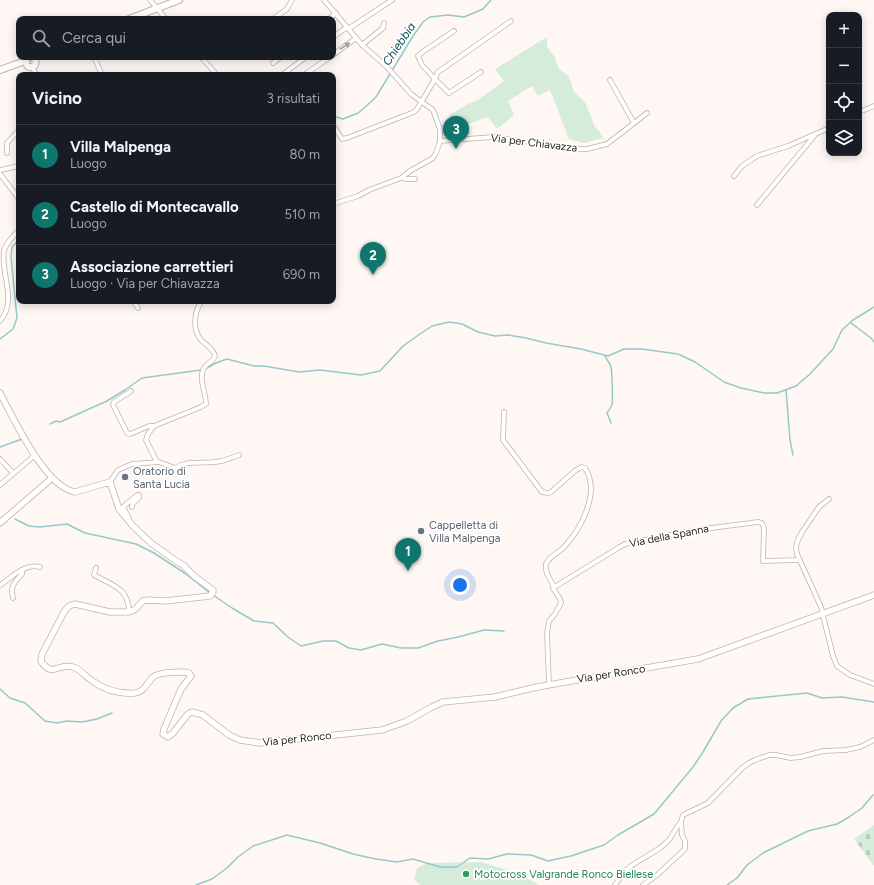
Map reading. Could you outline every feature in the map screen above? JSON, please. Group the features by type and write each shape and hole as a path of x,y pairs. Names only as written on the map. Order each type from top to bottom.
{"main road":[{"path":"137,16 178,0"},
{"path":"0,70 26,60"},
{"path":"32,67 36,63 33,60"}],"street":[{"path":"150,0 164,16"},
{"path":"277,16 287,9 292,0"},
{"path":"324,0 362,45 386,66 411,94 433,110 440,129 440,141 433,158 410,171 403,177 369,190 358,196 336,203"},
{"path":"336,35 392,0"},
{"path":"336,130 342,139 347,138 414,112 422,101 438,72 511,21"},
{"path":"362,45 382,28 384,23"},
{"path":"454,31 418,56 422,65 449,93 481,72"},
{"path":"336,53 356,38"},
{"path":"95,60 101,72"},
{"path":"204,60 214,72"},
{"path":"273,64 278,60"},
{"path":"286,72 302,60"},
{"path":"308,72 326,60"},
{"path":"32,67 35,72"},
{"path":"610,80 634,123"},
{"path":"862,111 874,106"},
{"name":"Via per Chiavazza","path":"440,141 493,137 588,149 606,144 647,113"},
{"path":"734,176 742,166 757,156 788,146 826,129"},
{"path":"7,153 7,144 16,134"},
{"path":"757,205 815,134"},
{"path":"0,170 16,167"},
{"path":"0,174 16,195"},
{"path":"403,177 405,179 415,179"},
{"path":"0,321 4,317 8,301 3,261 4,253 9,241 16,233"},
{"path":"135,304 138,308"},
{"path":"131,391 114,402 113,405 127,433 130,434 149,426 154,426 204,405 206,402 203,384 204,370 215,356 211,348 201,339 197,332 195,319 200,304"},
{"path":"0,392 34,456 52,478 70,491 75,492 110,482 116,472 124,467 141,463 157,462 174,468 180,465 192,463 220,462 239,455"},
{"path":"504,412 503,440 542,492 548,494 552,492 576,470 582,467 586,468 590,482 590,498 586,514 580,526 568,542 548,560 546,565 546,571 554,586 554,592 560,599 561,603 549,621 547,633 549,684"},
{"path":"154,426 148,434 146,440 157,462"},
{"path":"0,484 34,456"},
{"path":"0,459 13,473"},
{"path":"0,523 52,478"},
{"path":"96,568 94,575 124,592 127,599 129,612 134,610 143,601 165,601 211,594 212,588 203,583 183,565 151,543 133,526 119,509 110,482"},
{"path":"132,507 133,503 140,498 139,495 123,506 134,524 133,526"},
{"path":"829,499 819,507 797,542 796,548 799,560 821,607 837,666 850,675 874,684"},
{"name":"Via della Spanna","path":"554,586 625,544 696,530 758,522 762,523 764,528 763,561 799,560"},
{"path":"0,585 22,571 25,567 40,567"},
{"path":"12,598 12,587 22,574 22,571"},
{"name":"Via per Ronco","path":"129,612 110,612 75,604 69,606 64,612 42,654 41,661 45,667 49,669 54,670 70,666 76,668 102,687 135,693 140,691 155,676 189,673 191,676 181,689 164,729 164,734 168,738 188,714 192,712 203,715 229,735 240,740 269,743 300,738 378,731 394,727 443,702 495,697 549,684 698,659 874,596"},
{"path":"643,885 657,875 685,849 681,822 683,815 708,803 749,763 769,755 791,758 823,751 846,750 860,747 874,740"},
{"path":"615,885 626,870 656,852 668,842 675,828 681,822"}],"green space":[{"path":"547,37 547,47 554,56 559,69 569,77 574,92 585,102 595,127 603,138 584,143 569,139 550,90 538,96 532,86 508,101 514,115 500,127 496,128 488,117 454,129 449,115 478,100 504,81 495,69"},
{"path":"874,825 874,866 854,839"},
{"name":"Motocross Valgrande Ronco Biellese","path":"481,862 518,874 539,885 420,885 414,880 417,868 427,863"}],"waterway":[{"name":"Chiebbia","path":"336,117 343,119 358,113 376,97 423,22 430,17 448,15 464,17 483,9 491,0"},
{"name":"Chiebbia","path":"0,339 13,329 17,318 11,257 12,247 16,243"},
{"path":"205,369 227,359 254,366 264,366 299,372 320,370 361,375 380,371 403,346 432,326 449,322 462,324 478,332 495,336 508,335 526,338 608,356 624,349 642,349 678,354 695,362 724,382 741,388 764,393 777,393 796,386 810,374 833,349 842,330 853,320 874,307"},
{"path":"851,323 874,342"},
{"path":"605,356 611,369 612,405 607,413 611,423"},
{"path":"50,424 56,421 60,422 107,401 142,378 201,370"},
{"path":"786,390 790,440 793,455"},
{"path":"0,447 22,439"},
{"path":"15,519 29,526 40,527 67,524 85,533 136,544 154,553 186,574 210,593"},
{"path":"213,595 254,621 273,623 288,637 301,646 323,641 336,641 349,648 361,650 382,644 401,648 418,648 438,641 484,630 504,631"},
{"path":"0,689 10,698 25,703 45,721 57,723 67,721 82,722 97,719 112,713"},
{"path":"196,885 212,879 253,846 287,835 376,859 397,862 413,859 440,867 457,867 470,858 488,859 507,854 531,855 548,861 571,856 604,845 654,814 693,767 721,721 733,708 748,699 807,693 822,698 842,697 874,702"},
{"path":"727,885 737,878 747,865 763,853 808,831 837,824 862,808 873,795"}],"place":[{"name":"Associazione carrettieri","path":"456,149"},
{"name":"Castello di Montecavallo","path":"373,275"},
{"name":"Oratorio di Santa Lucia","path":"125,477"},
{"name":"Cappelletta di Villa Malpenga","path":"421,531"},
{"name":"Villa Malpenga","path":"408,571"},
{"name":"Motocross Valgrande Ronco Biellese","path":"466,874"}]}
